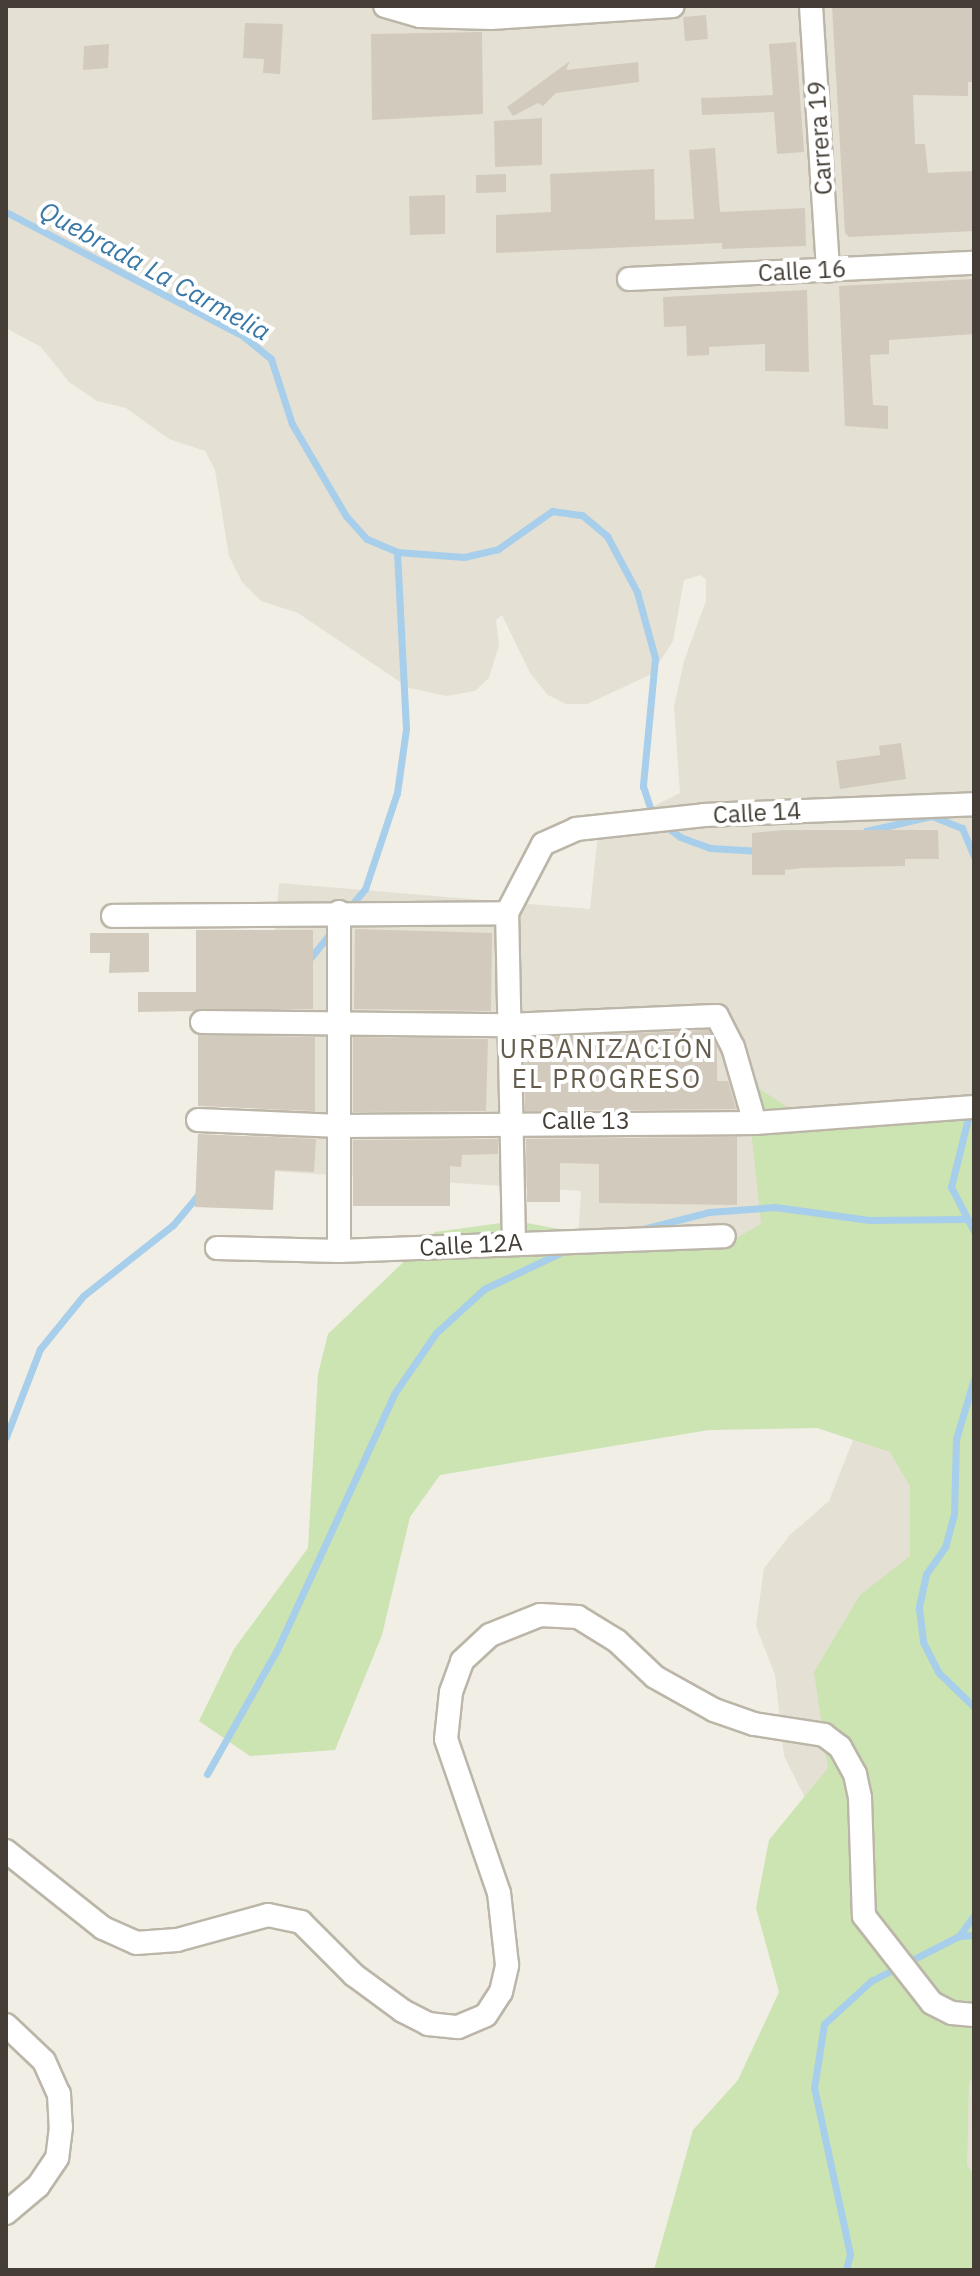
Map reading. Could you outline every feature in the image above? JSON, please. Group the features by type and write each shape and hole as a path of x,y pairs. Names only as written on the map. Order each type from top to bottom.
{"street":[{"path":"385,6 420,16 491,18 673,6"},
{"name":"Carrera 19","path":"811,6 828,270"},
{"name":"Calle 16","path":"629,279 974,263"},
{"name":"Calle 14","path":"507,913 543,844 576,829 704,815 974,804"},
{"path":"339,912 339,1251"},
{"path":"113,916 507,913 514,1243"},
{"path":"202,1022 508,1025 717,1016 733,1047 755,1123"},
{"name":"Calle 13","path":"198,1120 340,1126 510,1121 755,1123 974,1107"},
{"name":"Calle 12A","path":"217,1248 339,1251 724,1236"},
{"path":"6,1851 103,1928 136,1943 177,1940 268,1915 301,1922 354,1975 403,2011 428,2024 458,2027 486,2015 501,1992 507,1965 499,1893 446,1739 451,1692 462,1661 490,1635 540,1615 578,1617 617,1641 655,1677 714,1710 754,1724 824,1735 840,1747 855,1774 860,1798 864,1916 932,2003 952,2013 974,2015"},
{"path":"6,2025 44,2061 59,2094 61,2127 57,2158 38,2186 6,2213"}],"shaded area":[{"path":"6,6 974,6 974,2270 805,1798 784,1756 775,1675 756,1626 764,1568 790,1535 829,1501 853,1440 575,1289 581,1191 255,1170 279,883 590,909 598,834 680,793 674,707 684,661 706,601 706,580 701,575 684,580 673,641 652,674 587,704 566,704 548,695 530,673 502,615 496,620 499,645 489,678 475,691 447,696 409,688 298,613 261,601 242,582 229,556 215,470 205,451 169,439 126,408 97,401 69,382 41,347 6,328"}],"green space":[{"path":"746,1080 798,1114 873,1127 939,1118 974,1108 974,2078 969,2082 967,2165 974,2175 974,2270 654,2270 693,2130 738,2080 779,1992 756,1908 769,1840 828,1768 814,1672 860,1595 910,1556 910,1486 890,1452 817,1428 709,1430 440,1475 410,1517 382,1635 335,1750 250,1756 199,1721 234,1649 308,1548 318,1374 328,1334 435,1232 516,1221 629,1242 726,1244 761,1224"}],"building":[{"path":"832,6 974,6 974,82 968,82 968,96 913,95 915,144 925,144 928,173 974,171 974,231 849,237 845,233"},
{"path":"706,15 708,39 685,41 683,17"},
{"path":"245,23 283,24 280,74 263,73 264,59 243,58"},
{"path":"482,32 483,114 372,120 371,34"},
{"path":"796,42 804,152 777,154 774,112 702,115 701,98 773,95 769,44"},
{"path":"109,44 108,68 83,70 84,46"},
{"path":"570,61 566,70 638,62 639,82 556,93 543,106 538,103 513,116 507,107"},
{"path":"542,118 542,165 495,167 494,121"},
{"path":"715,148 720,212 805,208 806,246 722,249 722,243 496,253 496,215 551,212 550,174 654,169 655,220 694,219 689,150"},
{"path":"506,174 506,192 476,193 476,175"},
{"path":"445,195 445,234 410,235 409,196"},
{"path":"974,279 974,334 889,340 889,354 870,355 873,405 888,406 888,429 845,426 839,286"},
{"path":"807,290 809,372 765,371 765,344 709,347 709,355 687,356 686,326 664,327 663,297"},
{"path":"901,743 906,779 840,789 836,761 880,755 879,746"},
{"path":"785,830 938,830 939,859 905,859 905,866 802,868 785,870 785,875 752,875 752,833"},
{"path":"355,929 492,933 491,1011 354,1009"},
{"path":"196,930 313,930 313,1009 138,1012 138,992 196,992"},
{"path":"90,933 149,933 149,972 109,973 110,953 90,953"},
{"path":"709,1030 717,1046 717,1081 728,1081 736,1109 525,1111 524,1038"},
{"path":"198,1035 315,1037 315,1111 198,1106"},
{"path":"353,1037 488,1039 486,1111 353,1112"},
{"path":"198,1134 316,1139 314,1172 275,1170 273,1210 195,1207"},
{"path":"737,1137 737,1205 599,1203 599,1164 560,1163 560,1202 527,1202 526,1139"},
{"path":"498,1139 498,1154 462,1155 461,1167 450,1166 450,1206 353,1206 353,1140"}],"waterway":[{"name":"Quebrada La Carmelia","path":"6,212 243,336 271,359 292,424 346,516 367,539 397,552 464,557 498,549 552,511 582,515 607,536 637,592 655,658 643,786 653,817"},
{"path":"349,908 365,889 397,793 406,729 397,552"},
{"name":"Quebrada La Carmelia","path":"866,831 932,816 962,828 974,856"},
{"name":"Quebrada La Carmelia","path":"663,824 680,837 710,848 760,851"},
{"path":"307,962 332,931"},
{"name":"Quebrada La Carmelia","path":"974,1094 951,1187 974,1231"},
{"path":"6,1437 40,1349 83,1296 173,1225 199,1194"},
{"path":"639,1230 709,1212 775,1207 869,1220 963,1219"},
{"path":"207,1774 277,1650 394,1394 436,1333 484,1289 566,1250"},
{"name":"Quebrada La Carmelia","path":"974,1379 956,1439 954,1514 945,1547 926,1574 919,1608 923,1642 938,1672 974,1707"},
{"name":"Quebrada La Carmelia","path":"846,2270 850,2254 814,2088 824,2024 871,1981 959,1936 974,1915"},
{"path":"959,1936 974,1935"}],"district":[{"name":"URBANIZACIÓN EL PROGRESO","path":"607,1064"}]}
